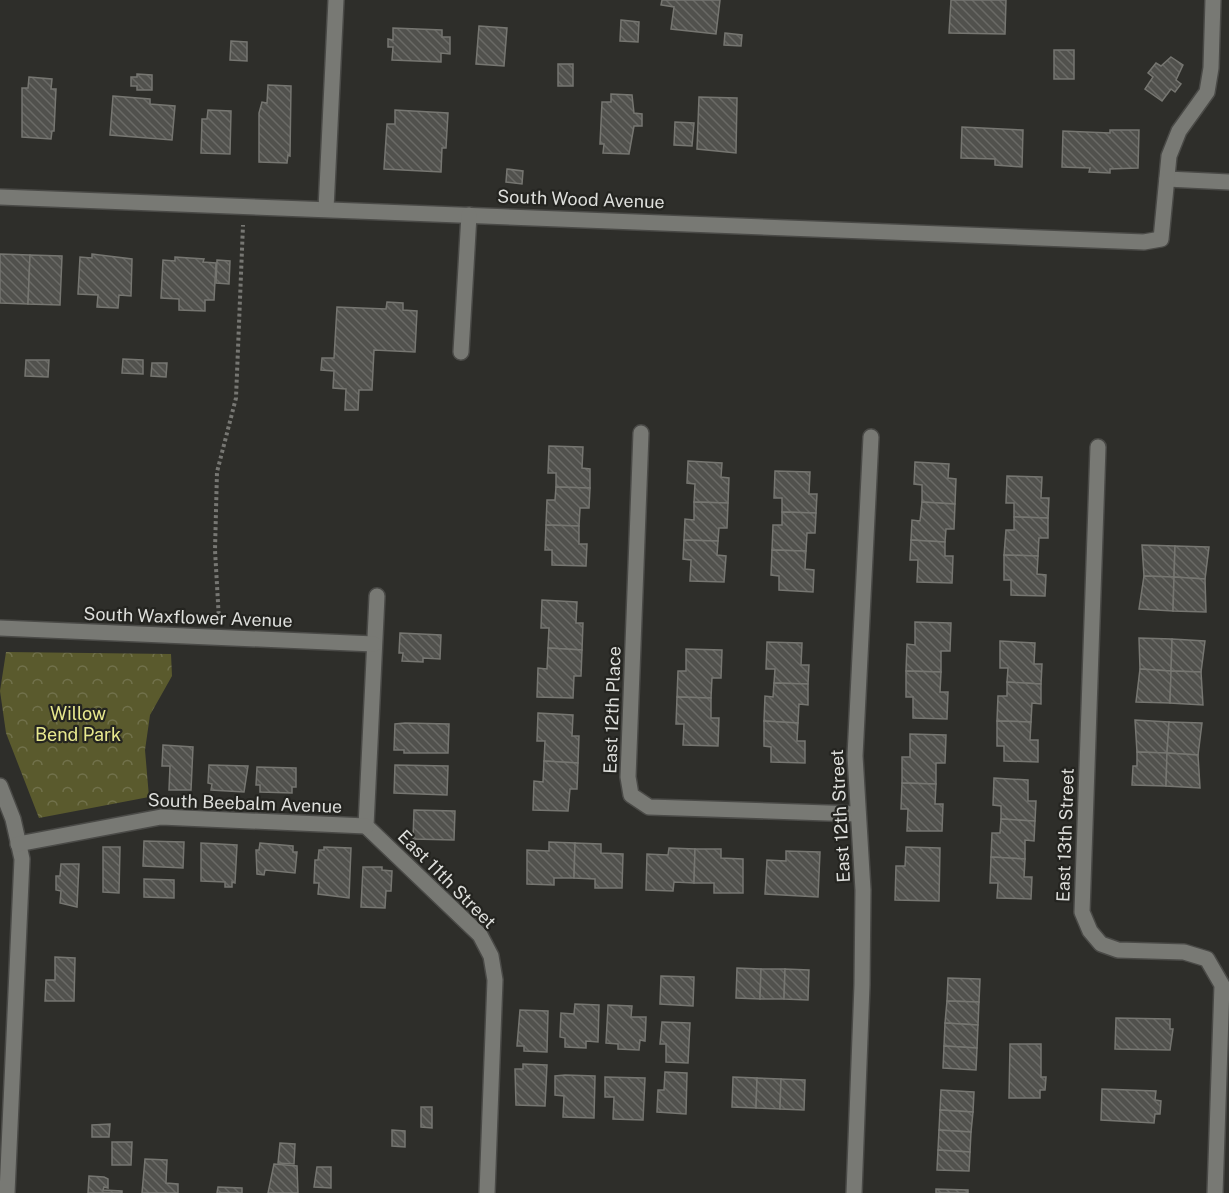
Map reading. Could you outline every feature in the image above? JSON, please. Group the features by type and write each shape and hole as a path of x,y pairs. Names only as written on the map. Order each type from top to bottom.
{"street":[{"path":"326,209 336,0"},
{"path":"1213,0 1211,68 1207,92 1179,131 1169,156 1167,179 1229,182"},
{"name":"South Wood Avenue","path":"0,197 1130,243 1161,239 1167,179"},
{"path":"461,352 469,215"},
{"name":"East 12th Place","path":"641,433 628,777 631,795 649,807 857,814"},
{"name":"East 12th Street","path":"854,1193 863,890 855,756 871,437"},
{"name":"East 13th Street","path":"1098,447 1082,912 1090,931 1101,944 1118,950 1184,952 1207,959 1222,985 1215,1193"},
{"path":"366,826 377,596"},
{"name":"South Waxflower Avenue","path":"0,628 374,644"},
{"path":"0,786 13,819 22,859 7,1193"},
{"name":"South Beebalm Avenue","path":"18,844 161,817 366,826"},
{"name":"East 11th Street","path":"366,826 480,935 491,956 495,980 487,1193"}],"path":[{"path":"220,638 215,550 217,472 236,398 244,206"}],"green space":[{"name":"Willow Bend Park","path":"6,652 171,654 172,676 150,715 145,750 149,797 39,818 6,733 0,691"}],"building":[{"path":"662,0 720,0 716,34 671,29 674,7 661,5"},
{"path":"951,0 1006,0 1005,34 949,33"},
{"path":"621,20 639,22 638,42 620,41"},
{"path":"479,26 507,28 504,66 476,64"},
{"path":"393,28 442,30 442,37 450,37 450,54 441,53 441,62 392,60 393,47 388,47 388,39 393,40"},
{"path":"725,33 742,35 741,46 724,45"},
{"path":"231,41 247,42 247,61 230,60"},
{"path":"1054,50 1074,50 1074,79 1054,79"},
{"path":"1171,57 1183,65 1176,80 1181,84 1175,92 1171,89 1162,101 1145,89 1153,77 1148,73 1156,63 1161,66"},
{"path":"558,64 573,64 573,86 558,86"},
{"path":"137,74 152,75 152,90 137,90 137,86 131,86 131,77 137,77"},
{"path":"29,77 52,79 51,89 56,89 54,131 52,131 51,139 22,137 22,88 28,88"},
{"path":"268,85 291,86 290,156 288,155 287,163 259,162 259,113 262,102 267,103"},
{"path":"611,94 632,95 634,113 642,114 642,126 634,126 629,154 603,153 604,144 600,144 602,102 611,102"},
{"path":"113,96 150,99 150,104 175,106 172,140 110,135"},
{"path":"699,97 737,98 736,153 697,149"},
{"path":"208,110 231,111 230,154 201,153 202,119 207,119"},
{"path":"395,110 448,113 446,148 442,148 441,172 384,169 387,124 395,124"},
{"path":"675,122 694,123 692,146 674,145"},
{"path":"962,127 1023,130 1022,167 995,165 995,159 961,158"},
{"path":"1110,130 1139,130 1138,168 1110,169 1110,173 1089,172 1090,168 1062,167 1063,131 1110,133"},
{"path":"507,169 523,171 522,184 506,182"},
{"path":"0,254 30,255 28,304 0,303"},
{"path":"92,254 132,259 131,296 119,295 118,308 97,307 98,295 78,294 80,257 92,258"},
{"path":"30,255 62,256 60,305 28,304"},
{"path":"175,257 204,259 203,262 216,263 214,300 205,300 205,311 179,310 179,299 161,298 163,260 175,261"},
{"path":"217,260 230,261 229,284 216,283"},
{"path":"387,302 403,303 403,310 417,311 415,352 374,350 372,390 359,390 358,410 345,410 346,389 333,388 334,371 321,370 322,358 334,358 337,307 386,309"},
{"path":"123,359 143,360 143,374 122,373"},
{"path":"26,360 49,360 48,377 25,376"},
{"path":"152,363 167,363 166,377 151,376"},
{"path":"549,446 583,447 582,468 590,469 590,488 556,487 556,473 548,473"},
{"path":"688,461 722,463 721,477 729,478 728,503 694,502 695,484 687,483"},
{"path":"915,462 949,464 948,478 956,479 955,504 922,502 922,485 914,484"},
{"path":"775,471 810,472 809,494 817,494 816,513 782,512 782,498 774,498"},
{"path":"1007,476 1042,477 1041,498 1049,498 1048,518 1014,517 1014,503 1006,503"},
{"path":"556,487 590,488 589,508 580,508 579,526 546,525 547,500 555,500"},
{"path":"694,502 728,503 727,528 719,528 718,541 684,540 685,519 694,520"},
{"path":"922,502 955,504 954,529 946,529 945,542 911,540 912,520 920,521"},
{"path":"782,512 816,513 815,533 807,533 806,551 772,550 773,525 782,525"},
{"path":"1014,517 1048,518 1048,538 1039,538 1038,556 1004,555 1006,530 1014,530"},
{"path":"546,525 579,526 579,544 587,544 586,566 552,565 552,550 545,550"},
{"path":"684,540 718,541 717,555 726,556 724,582 690,581 691,560 683,559"},
{"path":"911,540 945,542 945,556 953,556 952,583 917,582 918,560 910,560"},
{"path":"1142,545 1175,546 1174,577 1144,576"},
{"path":"1175,546 1209,547 1205,579 1174,577"},
{"path":"772,550 806,551 805,569 814,570 813,592 779,590 779,576 771,575"},
{"path":"1004,555 1038,556 1037,574 1046,575 1045,596 1011,595 1011,580 1004,580"},
{"path":"1144,576 1174,577 1173,611 1139,609"},
{"path":"1174,577 1205,579 1206,612 1173,611"},
{"path":"542,600 577,602 576,623 583,623 582,650 548,648 549,628 541,628"},
{"path":"915,622 951,623 950,651 941,651 941,672 906,671 907,644 915,645"},
{"path":"400,633 441,635 440,659 423,658 423,662 402,661 403,653 399,653"},
{"path":"1139,638 1172,639 1171,671 1140,669"},
{"path":"1172,639 1205,641 1201,672 1171,671"},
{"path":"1000,641 1035,643 1034,664 1042,664 1041,684 1007,682 1008,668 1000,668"},
{"path":"767,642 802,643 801,665 809,665 808,684 774,683 775,669 766,669"},
{"path":"548,648 582,650 581,676 574,676 573,698 537,697 538,668 547,669"},
{"path":"686,649 722,650 721,678 712,678 711,698 677,697 678,671 686,671"},
{"path":"1140,669 1171,671 1170,703 1136,702"},
{"path":"906,671 941,672 940,692 948,692 947,719 913,718 913,697 906,697"},
{"path":"1171,671 1201,672 1203,705 1170,703"},
{"path":"1007,682 1041,684 1041,704 1032,703 1031,722 997,721 998,696 1007,696"},
{"path":"774,683 808,684 808,705 799,704 798,723 764,721 765,696 773,697"},
{"path":"677,697 711,698 711,718 719,718 718,746 683,745 684,724 676,724"},
{"path":"538,713 573,715 572,736 579,736 578,763 544,761 545,741 537,741"},
{"path":"1135,720 1169,722 1167,753 1137,752"},
{"path":"764,721 798,723 797,741 805,741 805,763 771,762 771,747 764,746"},
{"path":"997,721 1031,722 1030,740 1038,740 1038,762 1004,761 1004,746 997,746"},
{"path":"1169,722 1202,723 1198,755 1167,753"},
{"path":"395,724 449,724 448,753 404,753 404,750 394,750"},
{"path":"910,734 946,735 945,763 936,763 936,784 902,783 902,757 910,757"},
{"path":"163,745 193,747 191,790 169,790 170,766 162,766"},
{"path":"1137,752 1167,753 1166,786 1132,785 1133,766 1137,766"},
{"path":"1167,753 1198,755 1200,788 1166,786"},
{"path":"544,761 578,763 577,789 570,789 568,811 533,810 534,781 543,782"},
{"path":"209,765 248,766 244,792 211,790 212,784 208,783"},
{"path":"395,765 448,766 447,795 394,793"},
{"path":"257,767 296,768 296,787 292,787 292,793 260,792 260,785 256,785"},
{"path":"994,778 1028,780 1028,801 1036,801 1035,821 1001,819 1001,806 993,805"},
{"path":"902,783 936,784 935,804 943,804 942,831 907,831 908,809 901,809"},
{"path":"414,810 455,811 454,840 413,839"},
{"path":"1001,819 1035,821 1034,841 1025,840 1025,859 991,857 992,833 1000,833"},
{"path":"144,841 184,842 183,868 143,866"},
{"path":"549,842 575,843 574,878 554,878 554,885 527,884 527,850 549,851"},
{"path":"201,843 237,845 235,883 232,882 232,887 225,887 225,882 201,881"},
{"path":"260,843 293,846 293,852 297,852 295,873 265,870 264,875 257,874 256,850 259,850"},
{"path":"575,843 601,844 601,853 623,854 622,888 595,888 595,879 574,878"},
{"path":"103,847 120,847 119,893 103,892"},
{"path":"324,847 351,848 349,898 318,894 319,883 314,883 315,860 318,860 319,850 324,850"},
{"path":"906,847 940,848 939,901 895,900 896,866 905,866"},
{"path":"669,848 695,849 694,883 674,882 673,891 646,890 647,854 668,855"},
{"path":"695,849 721,849 721,858 743,859 743,893 714,893 714,883 694,883"},
{"path":"786,851 820,852 818,897 765,894 767,860 786,861"},
{"path":"991,857 1025,859 1024,877 1032,877 1031,899 997,898 998,883 990,883"},
{"path":"61,864 79,864 77,907 60,903 61,891 56,890 56,876 60,876"},
{"path":"363,867 382,867 382,870 392,871 391,891 386,891 385,908 361,907"},
{"path":"144,879 174,880 174,898 144,897"},
{"path":"55,957 75,958 74,1001 45,1001 46,980 55,980"},
{"path":"737,968 761,969 760,999 736,998"},
{"path":"761,969 785,969 784,999 760,999"},
{"path":"785,969 809,970 808,1000 784,999"},
{"path":"661,976 694,977 693,1006 660,1004"},
{"path":"948,978 980,979 979,1002 947,1001"},
{"path":"947,1001 979,1002 978,1025 945,1023"},
{"path":"575,1004 599,1005 598,1042 586,1041 586,1048 565,1047 565,1038 560,1037 561,1013 574,1014"},
{"path":"608,1005 632,1006 631,1017 646,1017 645,1041 640,1040 639,1050 618,1049 618,1044 606,1043"},
{"path":"520,1010 548,1011 547,1052 524,1051 524,1046 517,1046"},
{"path":"1116,1018 1170,1019 1170,1029 1173,1029 1170,1050 1115,1049"},
{"path":"662,1022 690,1023 688,1063 666,1062 666,1044 660,1044"},
{"path":"945,1023 978,1025 977,1048 944,1046"},
{"path":"1010,1044 1041,1044 1041,1077 1046,1077 1045,1090 1040,1090 1040,1098 1009,1098"},
{"path":"944,1046 977,1048 976,1070 943,1068"},
{"path":"523,1064 547,1065 545,1106 516,1105 515,1069 523,1069"},
{"path":"665,1072 687,1073 686,1114 657,1112 658,1090 664,1090"},
{"path":"555,1076 595,1076 594,1118 563,1117 564,1096 555,1095"},
{"path":"605,1077 645,1078 643,1120 613,1119 614,1097 605,1097"},
{"path":"733,1077 757,1078 756,1108 732,1107"},
{"path":"757,1078 781,1079 780,1109 756,1108"},
{"path":"781,1079 805,1080 804,1110 780,1109"},
{"path":"1102,1089 1156,1091 1155,1100 1161,1101 1160,1114 1155,1114 1154,1123 1101,1120"},
{"path":"941,1090 974,1092 973,1112 940,1110"},
{"path":"421,1107 432,1107 432,1128 421,1127"},
{"path":"940,1110 973,1112 971,1132 939,1130"},
{"path":"110,1124 109,1137 92,1137 92,1125"},
{"path":"392,1130 405,1131 405,1147 392,1146"},
{"path":"939,1130 971,1132 970,1152 938,1150"},
{"path":"112,1142 132,1142 131,1165 112,1165"},
{"path":"280,1143 295,1144 294,1164 278,1163"},
{"path":"938,1150 970,1152 969,1171 937,1170"},
{"path":"145,1159 167,1160 166,1183 178,1184 178,1193 142,1193"},
{"path":"274,1164 297,1166 298,1193 268,1193"},
{"path":"317,1167 331,1167 331,1188 314,1187"},
{"path":"89,1176 108,1179 108,1188 104,1187 103,1190 122,1191 122,1193 88,1193"},
{"path":"218,1187 242,1188 242,1193 217,1193"},
{"path":"936,1189 968,1190 968,1193 936,1193"}]}
